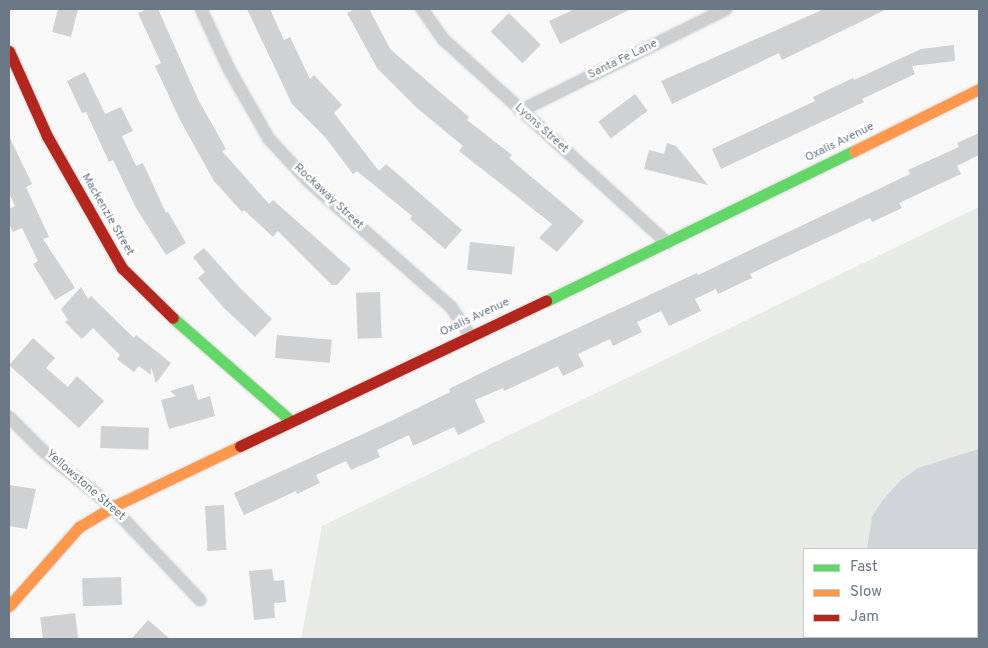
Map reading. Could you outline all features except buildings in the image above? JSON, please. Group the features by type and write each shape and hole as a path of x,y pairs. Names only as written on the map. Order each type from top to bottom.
{"street":[{"name":"Rockaway Street","path":"201,9 229,69 269,139 308,181 451,307 470,335"},
{"name":"Lyons Street","path":"422,9 442,39 667,243"},
{"name":"Santa Fe Lane","path":"520,111 726,9"},
{"name":"Mackenzie Street","path":"9,51 47,136 122,268 152,300 291,421"},
{"name":"Oxalis Avenue","path":"9,606 79,527 112,507 470,335 667,243 979,89"},
{"name":"Yellowstone Street","path":"9,417 42,449 112,507 200,600"}],"shaded area":[{"path":"979,207 978,608 978,548 803,548 803,638 836,638 301,639 322,526"},
{"path":"979,449 979,579 978,548 867,548 872,517 882,501 901,480 918,468"}],"traffic: fast":[{"path":"546,301 854,151"},
{"path":"173,318 291,421"}],"traffic: slow":[{"path":"854,151 979,89"},
{"path":"9,606 79,527 112,507 240,446"}],"traffic: jam":[{"path":"9,51 47,136 122,268 173,318"},
{"path":"240,446 546,301"}]}
